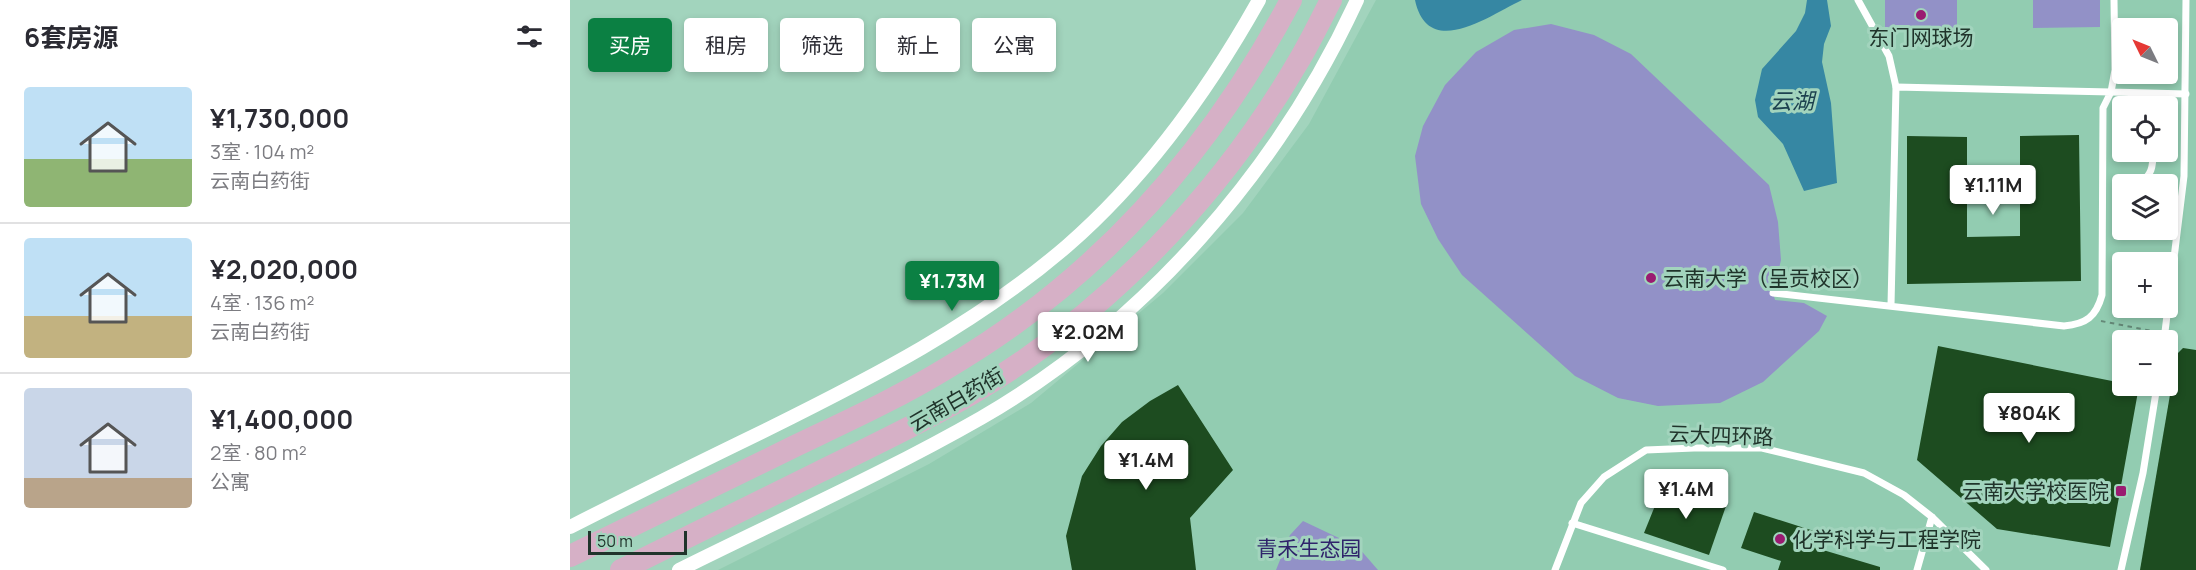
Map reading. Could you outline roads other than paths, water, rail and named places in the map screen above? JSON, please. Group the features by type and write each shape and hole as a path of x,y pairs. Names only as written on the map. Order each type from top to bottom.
{"main road":[{"name":"云南白药街","path":"570,556 878,406 948,368 1062,286 1125,231 1177,175 1257,62 1291,0"},
{"name":"云南白药街","path":"621,570 908,428 974,392 1052,339 1124,278 1188,213 1250,136 1299,62 1331,0"}],"street":[{"path":"570,526 880,372 939,340 1005,295 1067,245 1126,187 1185,116 1230,51 1259,0"},
{"path":"679,570 913,455 983,417 1049,373 1117,320 1183,257 1243,188 1295,113 1357,0"}],"lane":[{"path":"1858,0 1889,56 1896,87 1891,305"},
{"path":"1773,293 2064,326 2079,324 2091,319 2099,308 2102,295 2103,108 2111,92 2115,70 2114,0"},
{"path":"2166,330 2184,176 2186,0"},
{"path":"1896,87 2186,94"},
{"path":"2121,570 2143,473 2155,396"},
{"name":"云大四环路","path":"1555,570 1581,503 1604,477 1646,450 1694,448 1762,448 1864,473 1904,495 1932,517 1986,570"},
{"path":"1917,570 1932,517"},
{"path":"1572,524 1723,570"}],"water":[{"path":"1415,0 1522,0 1478,23 1446,31 1433,28 1422,18"},
{"name":"云湖","path":"1807,0 1827,0 1831,26 1824,44 1822,62 1831,103 1837,183 1804,191 1783,144 1758,117 1755,100 1762,69 1796,31 1805,13"}],"place":[{"name":"东门网球场","path":"1921,15"},
{"name":"云南大学（呈贡校区）","path":"1651,278"},
{"name":"云南大学校医院","path":"2121,491"},
{"name":"化学科学与工程学院","path":"1780,539"}],"park label":[{"name":"青禾生态园","path":"1309,548"}]}
